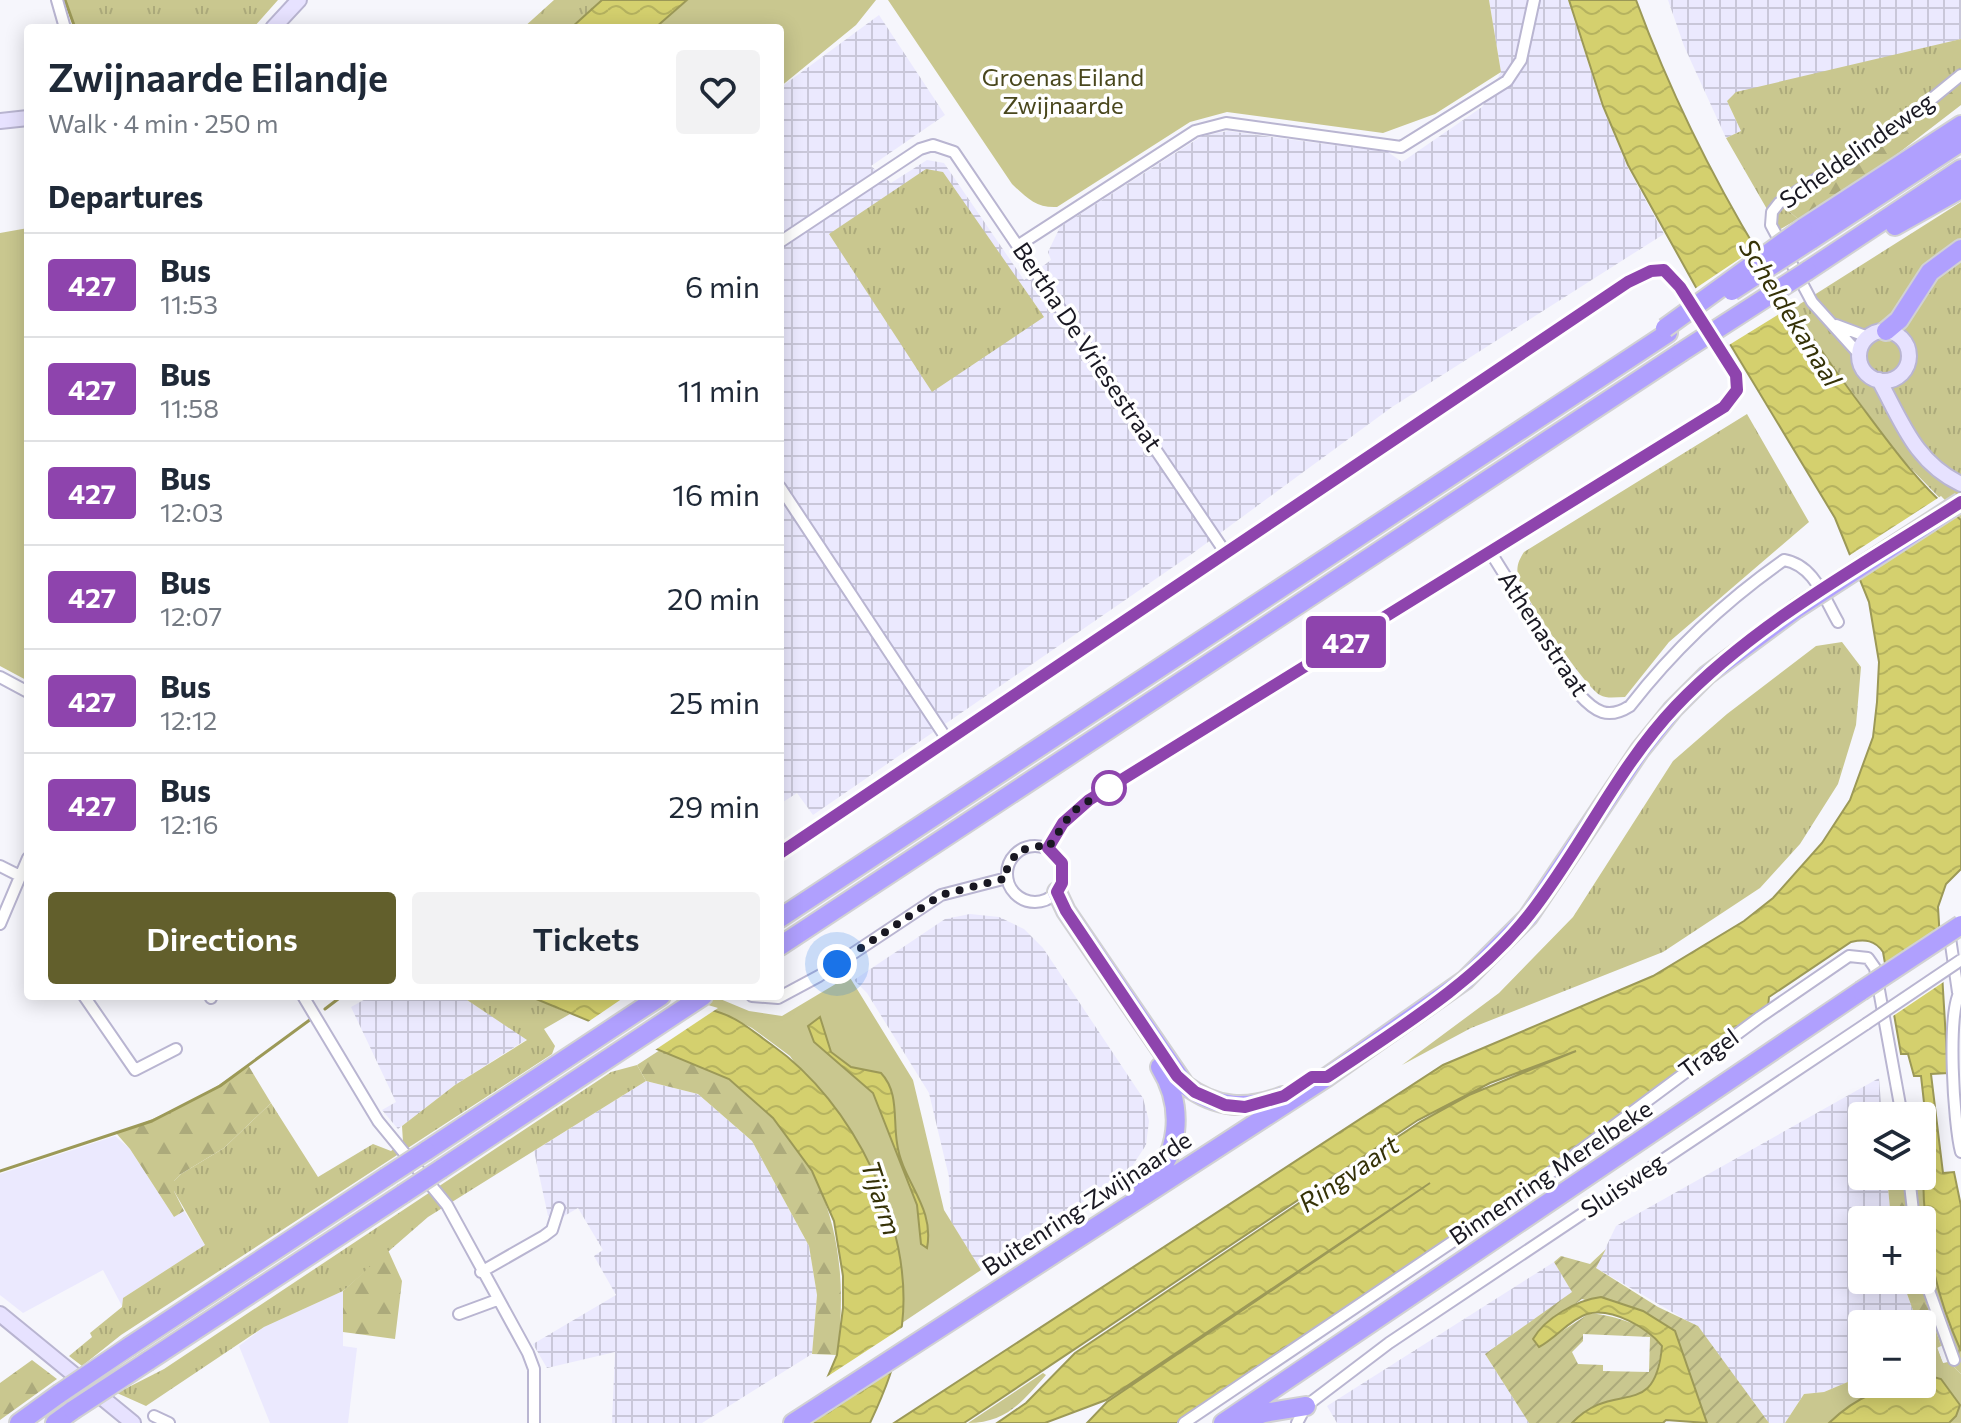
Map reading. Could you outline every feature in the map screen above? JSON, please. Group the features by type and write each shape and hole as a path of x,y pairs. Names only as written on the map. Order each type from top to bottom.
{"highway":[{"path":"784,915 1617,366 1807,234 1961,117"},
{"path":"1888,173 1961,125"},
{"path":"1807,234 1961,142"},
{"path":"1824,262 1961,169"},
{"path":"784,943 1803,274 1961,189"},
{"path":"1894,335 1899,320 1930,272 1961,249"},
{"path":"1894,335 1927,290 1961,260"},
{"name":"Buitenring-Zwijnaarde","path":"794,1422 1425,1011 1500,948 1551,886 1640,750 1673,709 1707,675 1796,609 1961,502"},
{"path":"1051,896 1066,911 1177,1076 1195,1092 1225,1105 1245,1107 1284,1096 1312,1077 1327,1077"},
{"path":"1051,896 1057,914 1153,1057 1174,1097 1177,1122 1170,1150 1156,1174 1136,1193 1127,1207"},
{"name":"Binnenring Merelbeke","path":"1223,1423 1955,926"},
{"path":"19,1423 130,1346 655,1000"},
{"path":"55,1423 697,1000"},
{"path":"1236,1423 1279,1418 1306,1406"}],"main road":[{"path":"277,24 299,0"},
{"path":"0,121 24,118"},
{"path":"1893,407 1895,378 1909,360 1894,335 1868,337 1859,354 1864,371 1879,380 1893,407 1914,446 1931,465 1961,484"},
{"path":"1879,380 1895,378"},
{"path":"0,1314 133,1423"}],"street":[{"path":"57,0 64,24"},
{"path":"1019,245 1195,131 1211,125 1226,123 1401,147 1507,81 1521,60 1534,0"},
{"name":"Scheldelindeweg","path":"1859,354 1828,322 1803,274 1771,225 1772,212 1779,203 1896,128 1961,75"},
{"name":"Bertha De Vriesestraat","path":"784,239 920,149 943,146 962,160 1225,552"},
{"path":"784,850 1628,282 1651,271 1664,270 1680,287 1736,375 1737,390 1724,407 1089,800 1063,823 1048,848"},
{"path":"1828,322 1868,337"},
{"path":"784,493 948,741"},
{"name":"Athenastraat","path":"1491,553 1579,694 1591,708 1606,715 1618,714 1630,706 1699,626 1741,590 1784,560 1799,562 1811,574 1838,622"},
{"path":"0,677 24,690"},
{"path":"1038,846 1048,848 1062,863 1062,883 1051,896 1034,903 1016,895 1007,878 1007,868 1018,851 1038,846"},
{"path":"0,866 20,876"},
{"path":"0,924 24,867"},
{"path":"784,995 819,976 941,895 1007,878"},
{"path":"1955,926 1959,991 1952,1098 1961,1152"},
{"name":"Tragel","path":"1184,1423 1510,1203 1760,1017 1849,956 1868,958 1875,968 1899,1102"},
{"name":"Sluisweg","path":"1297,1423 1306,1406 1389,1343 1961,960"},
{"path":"87,1000 135,1070 176,1049"},
{"path":"305,1000 378,1121 447,1205 533,1365 534,1423"},
{"path":"481,1272 552,1230 559,1208"},
{"path":"1930,1294 1954,1360"},
{"path":"459,1314 497,1300"},
{"path":"154,1416 169,1423"}],"shaded area":[{"path":"1489,0 1568,0 1602,106 1627,166 1664,234 1392,407 1189,556 813,815 797,793 784,801 784,85 879,15 945,115 871,166 891,183 927,160 944,163 1024,280 1051,260 1048,252 1060,227 1202,136 1228,131 1388,152 1402,162 1482,107 1501,72"},
{"path":"1668,0 1961,0 1961,39 1727,101 1741,131 1726,138 1684,46"},
{"path":"970,914 999,917 1024,929 1043,948 1143,1098 1149,1121 1146,1145 1129,1171 981,1270 951,1222 949,1177 929,1093 867,993 854,980 945,919"},
{"path":"364,1000 467,1000 527,1039 455,1085 398,1129 382,1110 396,1102 351,1007"},
{"path":"1879,1078 1881,1102 1848,1102 1848,1190 1888,1190 1890,1206 1848,1206 1848,1294 1907,1294 1913,1310 1848,1310 1848,1382 1824,1392 1804,1394 1785,1423 1769,1423 1698,1327 1596,1268 1616,1226"},
{"path":"646,1081 698,1094 752,1141 809,1246 817,1295 812,1354 702,1423 612,1423 615,1352 547,1368 533,1344 616,1295 594,1256 603,1250 578,1208 559,1219 548,1216 534,1151"},
{"path":"115,1136 130,1149 174,1217 184,1211 205,1245 123,1298 122,1306 103,1270 23,1313 0,1295 0,1174"},
{"path":"1554,1262 1573,1292 1485,1354 1529,1423 1337,1423 1327,1406"},
{"path":"343,1291 343,1346 357,1348 348,1423 270,1423 239,1346 264,1327"}],"green space":[{"path":"65,0 278,0 257,24 74,24"},
{"path":"554,0 602,0 575,24 527,24"},
{"path":"688,0 876,0 856,25 784,84 784,24 660,24"},
{"name":"Groenas Eiland Zwijnaarde","path":"888,0 1489,0 1501,72 1435,114 1383,133 1227,112 1190,122 1057,207 1050,207 1032,201 1012,184"},
{"path":"1961,39 1961,81 1899,132 1783,206 1798,219 1779,230 1726,138 1741,131 1727,101 1736,92"},
{"path":"1961,81 1961,105 1883,165 1798,219 1783,206 1899,132"},
{"path":"926,169 943,172 1044,317 932,392 829,234"},
{"path":"1961,202 1961,520 1897,454 1792,309"},
{"path":"24,229 24,679 0,666 0,233"},
{"path":"1747,414 1809,522 1669,642 1625,697 1600,695 1568,658 1521,585 1518,566 1524,552"},
{"path":"1842,642 1861,667 1856,725 1838,784 1800,844 1760,888 1663,952 1471,1028 1402,1065 1499,993 1573,917 1673,761 1727,714 1816,646"},
{"path":"849,976 913,1080 944,1210 981,1270 902,1323 896,1238 880,1185 790,1056 752,1028 724,1014 677,1000 723,1000 749,1011 782,1016"},
{"path":"467,1000 538,1000 570,1014 544,1029 555,1046 552,1054 121,1335 82,1366 69,1356 92,1337 90,1333 122,1307 123,1298 205,1245 174,1191 174,1181 224,1148 271,1103 318,1177 373,1144 391,1151 403,1142 402,1126 455,1085 527,1040"},
{"path":"660,1050 735,1084 783,1129 803,1157 819,1187 837,1251 841,1285 837,1355 812,1354 817,1295 809,1246 752,1141 698,1094 646,1081 637,1065"},
{"path":"248,1065 271,1103 224,1148 174,1181 174,1191 184,1211 174,1217 130,1149 116,1133 185,1104"},
{"path":"637,1065 646,1081 428,1217 343,1291 264,1327 146,1406 117,1393 164,1369 611,1072"},
{"path":"1888,1190 1905,1190 1907,1206 1890,1206"},
{"path":"1905,1190 1924,1190 1925,1206 1907,1206"},
{"path":"1606,1249 1596,1268 1658,1307 1698,1326 1769,1423 1707,1423 1675,1331 1582,1299 1538,1331 1534,1339 1539,1346 1590,1313 1630,1322 1655,1338 1662,1346 1653,1391 1644,1398 1601,1404 1572,1423 1529,1423 1485,1354 1572,1292 1554,1262 1561,1256 1590,1264","holes":["1583,1334 1650,1337 1649,1372 1603,1371 1603,1365 1578,1364 1572,1352 1583,1341"]},
{"path":"388,1250 402,1281 395,1339 343,1332 343,1291"},
{"path":"1936,1278 1961,1351 1961,1374 1949,1362 1956,1358 1949,1342 1941,1346 1936,1331 1936,1310 1929,1310 1924,1294 1936,1294"},
{"path":"1907,1294 1924,1294 1929,1310 1913,1310"},
{"path":"1936,1331 1941,1346 1937,1348 1943,1363 1949,1362 1961,1374 1961,1423 1936,1377"},
{"path":"1936,1347 1943,1364 1949,1362 1961,1385 1961,1423 1785,1423 1804,1394 1824,1392 1848,1382 1848,1398 1936,1398"},
{"path":"32,1360 57,1379 0,1420 0,1383"},
{"path":"1043,1373 1046,1375 1029,1394 1003,1415 968,1423"}],"water":[{"path":"602,0 687,0 660,24 575,24"},
{"path":"1569,0 1636,0 1704,156 1759,255 1821,350 1891,445 1931,492 1961,520 1961,869 1946,884 1938,907 1948,1073 1931,1074 1934,1102 1924,1102 1921,1076 1914,1076 1908,1054 1901,1054 1883,952 1869,941 1851,942 1769,997 1768,1007 1517,1193 1177,1423 1087,1423 1107,1402 1430,1183 1106,1400 1045,1423 997,1423 1026,1403 1075,1353 1420,1122 1469,1095 1576,1051 1490,1083 1418,1120 964,1423 894,1423 1443,1065 1653,976 1744,921 1773,898 1822,843 1850,800 1873,737 1877,702 1879,662 1869,602 1835,518 1698,291 1628,165 1603,106"},
{"name":"Tijarm","path":"539,1000 680,1000 699,1006 728,1016 754,1031 801,1069 828,1099 852,1132 872,1169 898,1247 903,1287 902,1325 890,1376 870,1423 808,1423 837,1355 843,1308 843,1276 834,1221 812,1171 773,1118 729,1079"},
{"path":"820,1017 831,1052 851,1067 881,1073 891,1088 900,1157 926,1219 927,1248 921,1244 917,1205 873,1093 814,1042 808,1026"},
{"path":"1936,1115 1943,1173 1954,1172 1961,1206 1961,1351 1936,1279 1936,1206 1925,1206 1924,1190 1936,1190"},
{"path":"1601,1297 1643,1311 1675,1331 1707,1423 1666,1420 1663,1423 1572,1423 1603,1403 1642,1392 1651,1384 1658,1370 1662,1346 1648,1332 1618,1316 1587,1314 1539,1347 1533,1339 1545,1324 1562,1311"},
{"path":"1936,1378 1941,1379 1960,1405 1949,1423 1829,1423 1861,1399 1936,1398"}],"pier":[{"path":"1757,247 1794,305 1729,345 1693,290"},
{"path":"1941,496 1953,508 1857,579 1847,557"},
{"path":"1942,925 1948,979 1890,1018 1883,965"},
{"path":"620,1000 691,1000 718,1008 652,1052 585,1024"},
{"path":"906,1325 899,1363 810,1411 825,1378"}],"waterway":[{"path":"65,0 74,24"},
{"path":"325,1009 337,1000"},
{"path":"0,1171 152,1121 220,1086 311,1019"}],"bus line":[{"name":"427","path":"784,850 1628,282 1651,271 1664,270 1680,287 1736,375 1737,390 1724,407 1089,800 1072,812 1048,848 1062,863 1064,873 1057,892 1066,911 1177,1076 1208,1100 1245,1107 1263,1104 1284,1096 1312,1077 1327,1077 1465,980 1528,917 1640,750 1673,709 1707,675 1781,619 1961,502"}],"route":[{"path":"837,964 941,895 1007,878 1011,858 1018,851 1028,847 1048,848 1072,812 1115,784 1109,788"}],"water label":[{"name":"Scheldekanaal","path":"1790,313"},
{"name":"Ringvaart","path":"1349,1174"}]}
